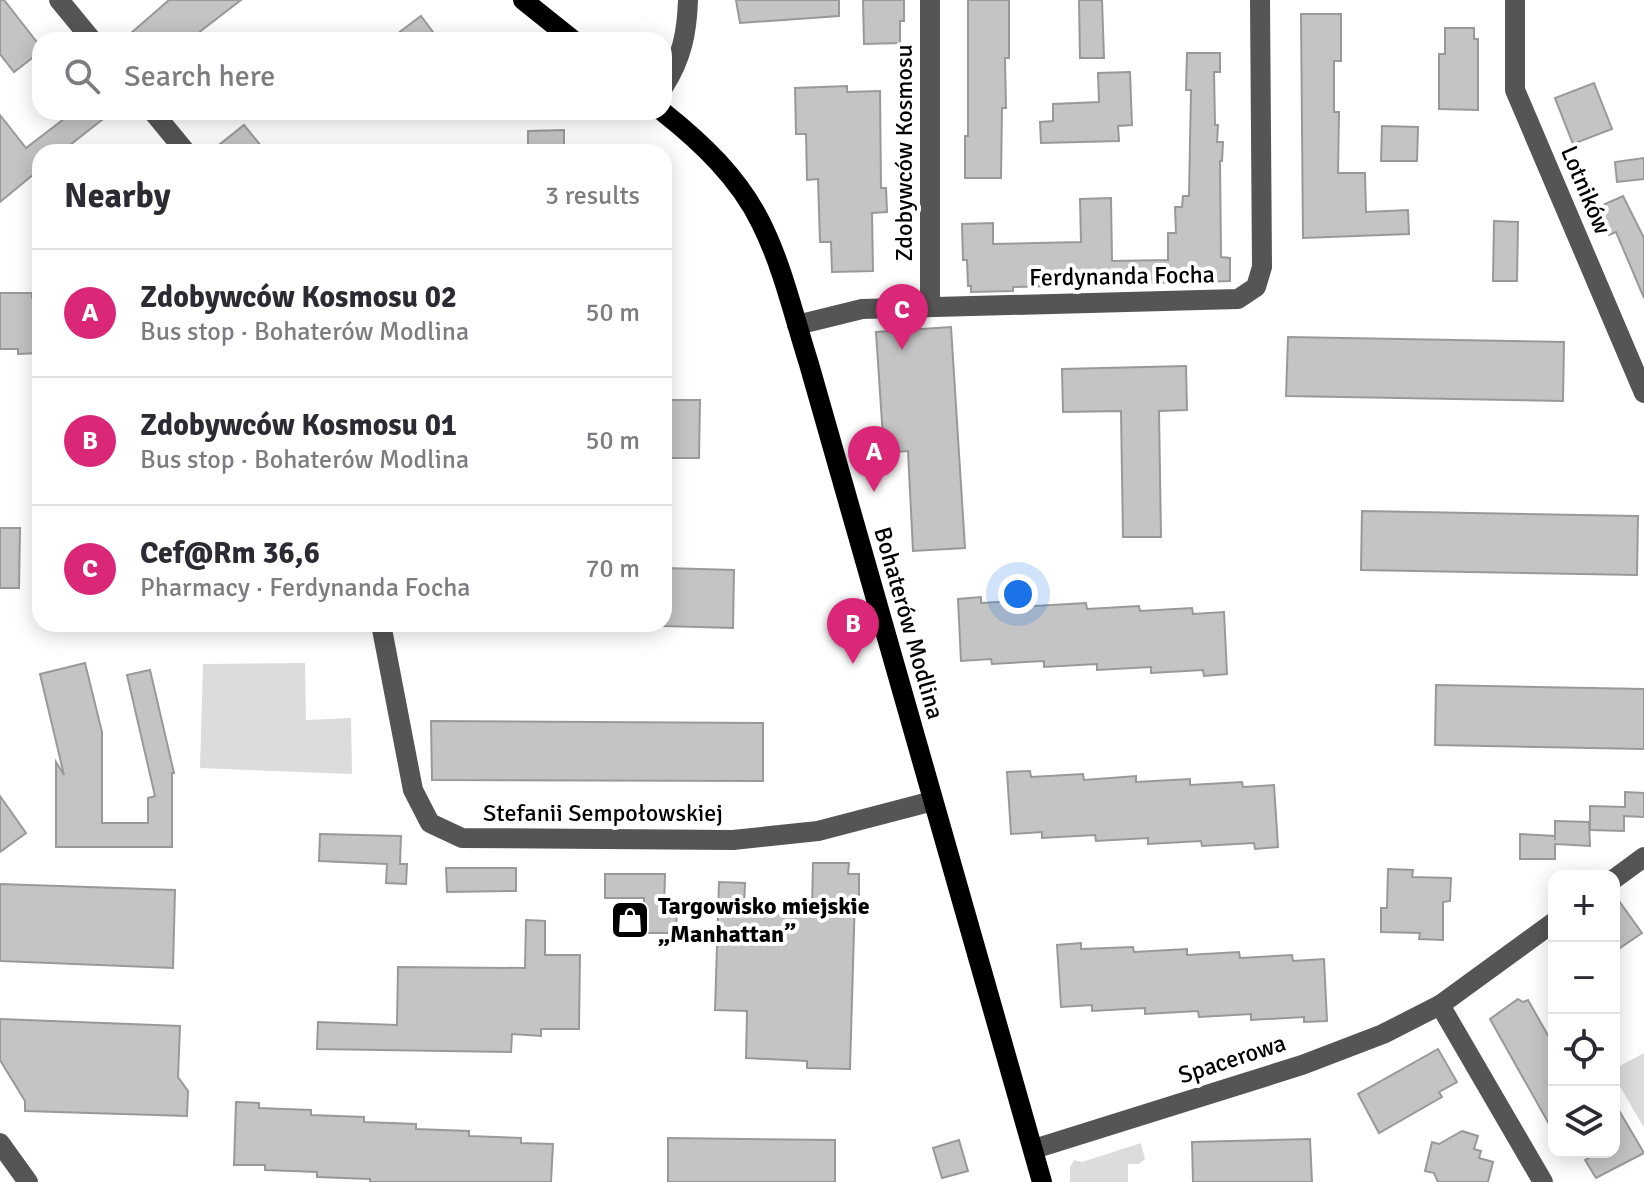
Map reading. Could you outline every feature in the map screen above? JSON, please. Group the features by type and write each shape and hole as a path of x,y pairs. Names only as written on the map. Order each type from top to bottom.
{"main road":[{"path":"523,0 563,32"},
{"name":"Bohaterów Modlina","path":"672,120 713,155 738,186 761,221 775,254 1042,1182"}],"street":[{"path":"59,0 85,32"},
{"path":"672,74 687,33 688,0"},
{"name":"Zdobywców Kosmosu","path":"930,0 930,307"},
{"name":"Ferdynanda Focha","path":"797,325 862,309 1238,299 1256,287 1262,267 1260,0"},
{"name":"Lotników","path":"1515,0 1515,90 1644,393"},
{"path":"160,120 179,144"},
{"name":"Stefanii Sempołowskiej","path":"383,632 413,790 430,823 462,838 733,840 818,831 933,801"},
{"path":"1620,875 1644,857"},
{"name":"Spacerowa","path":"1034,1149 1302,1065 1383,1034 1440,1005 1548,926"},
{"path":"1440,1005 1543,1182"},
{"path":"0,1143 28,1182"}],"shaded area":[{"path":"305,663 306,720 351,718 352,774 200,768 203,664"},
{"path":"1644,1053 1644,1128 1620,1086 1620,1066"},
{"path":"1141,1143 1145,1159 1139,1164 1128,1164 1128,1182 1070,1182 1070,1167 1074,1160 1082,1162"}],"building":[{"path":"0,0 4,0 32,36 32,58 14,72 0,54"},
{"path":"169,0 241,0 199,32 132,32"},
{"path":"736,0 839,0 839,16 740,23"},
{"path":"863,0 904,0 900,43 864,44"},
{"path":"968,0 1009,0 1009,58 1005,58 1006,108 1002,108 1001,178 965,178"},
{"path":"1079,0 1102,0 1104,58 1080,58"},
{"path":"1301,14 1341,14 1341,61 1334,61 1334,112 1339,112 1338,173 1365,173 1366,212 1408,210 1409,234 1303,238"},
{"path":"421,16 433,32 400,32"},
{"path":"1445,28 1474,28 1474,39 1478,39 1478,110 1439,109 1439,54 1445,54"},
{"path":"1187,53 1220,53 1220,72 1214,72 1215,125 1218,125 1217,142 1223,142 1220,161 1221,257 1230,258 1230,281 1013,287 1013,291 971,292 967,260 963,260 962,224 993,223 993,244 1081,242 1080,199 1111,198 1112,261 1168,260 1168,233 1176,233 1175,207 1182,207 1183,196 1189,196 1191,90 1186,90"},
{"path":"1130,72 1132,125 1118,126 1119,141 1041,143 1040,122 1053,121 1053,104 1099,102 1098,73"},
{"path":"1594,83 1612,129 1573,144 1555,98"},
{"path":"847,86 847,92 880,91 881,188 886,188 887,212 872,213 873,271 832,272 831,242 820,242 818,179 807,180 806,134 796,134 795,88"},
{"path":"0,115 26,148 63,120 102,120 71,144 32,144 32,176 0,202"},
{"path":"244,125 259,144 220,144"},
{"path":"1382,126 1418,127 1417,161 1381,161"},
{"path":"564,130 564,144 528,144 528,131"},
{"path":"1644,158 1644,179 1617,182 1615,162"},
{"path":"1623,196 1644,238 1644,298 1616,232 1609,235 1596,208"},
{"path":"1494,221 1518,222 1517,281 1493,281"},
{"path":"0,293 32,293 32,353 18,354 18,349 0,349"},
{"path":"951,327 965,548 913,551 908,451 884,453 876,332"},
{"path":"1288,337 1564,342 1563,401 1286,396"},
{"path":"1186,366 1187,410 1159,411 1161,537 1123,537 1121,411 1063,412 1062,369"},
{"path":"672,400 700,400 699,458 672,458"},
{"path":"1362,511 1638,516 1637,575 1361,570"},
{"path":"0,528 20,528 19,588 0,588"},
{"path":"672,568 734,570 733,628 672,626"},
{"path":"981,597 981,603 1033,600 1034,606 1086,603 1087,609 1139,606 1140,611 1192,608 1193,614 1224,612 1227,674 1204,676 1203,670 1151,673 1151,667 1097,670 1097,664 1044,667 1044,661 992,664 991,659 961,661 958,599"},
{"path":"85,663 102,732 102,823 148,823 148,798 155,796 127,675 150,670 174,773 172,847 56,847 56,762 64,775 40,674"},
{"path":"1436,685 1644,689 1644,749 1435,745"},
{"path":"431,721 763,723 763,781 432,780"},
{"path":"1030,771 1031,777 1083,774 1084,780 1136,776 1136,782 1190,779 1190,785 1242,782 1243,787 1274,785 1278,847 1255,849 1254,843 1202,846 1201,841 1148,844 1148,838 1096,841 1095,835 1042,838 1042,832 1011,834 1007,772"},
{"path":"1625,792 1644,793 1644,817 1624,816 1624,831 1590,830 1590,806 1625,807"},
{"path":"0,796 26,833 0,852"},
{"path":"1555,821 1589,822 1590,846 1555,844 1555,859 1520,859 1520,834 1555,836"},
{"path":"320,834 401,836 400,864 407,864 406,884 386,883 387,864 319,861"},
{"path":"813,863 849,863 848,874 859,874 859,895 855,895 850,1069 807,1068 807,1061 746,1058 747,1011 715,1010 719,882 745,883 744,908 812,911"},
{"path":"446,868 516,868 516,891 447,892"},
{"path":"1388,869 1413,870 1412,877 1451,878 1450,901 1443,902 1443,940 1419,939 1420,933 1381,932 1381,908 1387,908"},
{"path":"605,874 665,874 664,909 677,909 676,933 644,933 644,898 605,898"},
{"path":"0,884 175,890 173,968 0,961"},
{"path":"1620,902 1642,933 1620,948"},
{"path":"526,920 545,921 545,955 580,955 579,1029 541,1029 541,1036 512,1034 511,1052 317,1049 318,1022 397,1025 398,967 525,968"},
{"path":"1081,943 1081,949 1133,947 1134,952 1187,949 1187,955 1239,952 1240,958 1292,955 1293,961 1324,959 1327,1021 1304,1022 1304,1017 1251,1020 1251,1014 1199,1017 1198,1011 1145,1014 1145,1008 1092,1011 1092,1005 1061,1007 1057,945"},
{"path":"1518,999 1523,1002 1528,1000 1548,1035 1548,1122 1490,1019"},
{"path":"0,1019 180,1026 178,1077 188,1091 187,1116 25,1111 25,1101 0,1060"},
{"path":"1438,1049 1457,1082 1439,1092 1442,1097 1379,1133 1358,1094"},
{"path":"236,1102 259,1103 259,1108 311,1110 311,1115 364,1117 364,1122 416,1124 416,1129 469,1131 469,1136 521,1138 521,1143 553,1144 551,1182 370,1182 370,1179 317,1177 317,1172 265,1170 265,1165 234,1165"},
{"path":"1620,1112 1644,1153 1596,1178 1585,1160 1620,1158"},
{"path":"1462,1131 1478,1136 1474,1149 1481,1151 1479,1158 1493,1162 1488,1182 1438,1182 1434,1173 1425,1171 1432,1142 1439,1144"},
{"path":"668,1138 835,1140 835,1182 668,1182"},
{"path":"1310,1139 1312,1182 1193,1182 1192,1142"},
{"path":"959,1140 968,1171 942,1178 933,1148"}],"place":[{"name":"Cef@Rm 36,6","path":"902,350"},
{"name":"Zdobywców Kosmosu 02","path":"874,492"},
{"name":"Zdobywców Kosmosu 01","path":"853,664"},
{"name":"Targowisko miejskie „Manhattan”","path":"630,920"}]}
